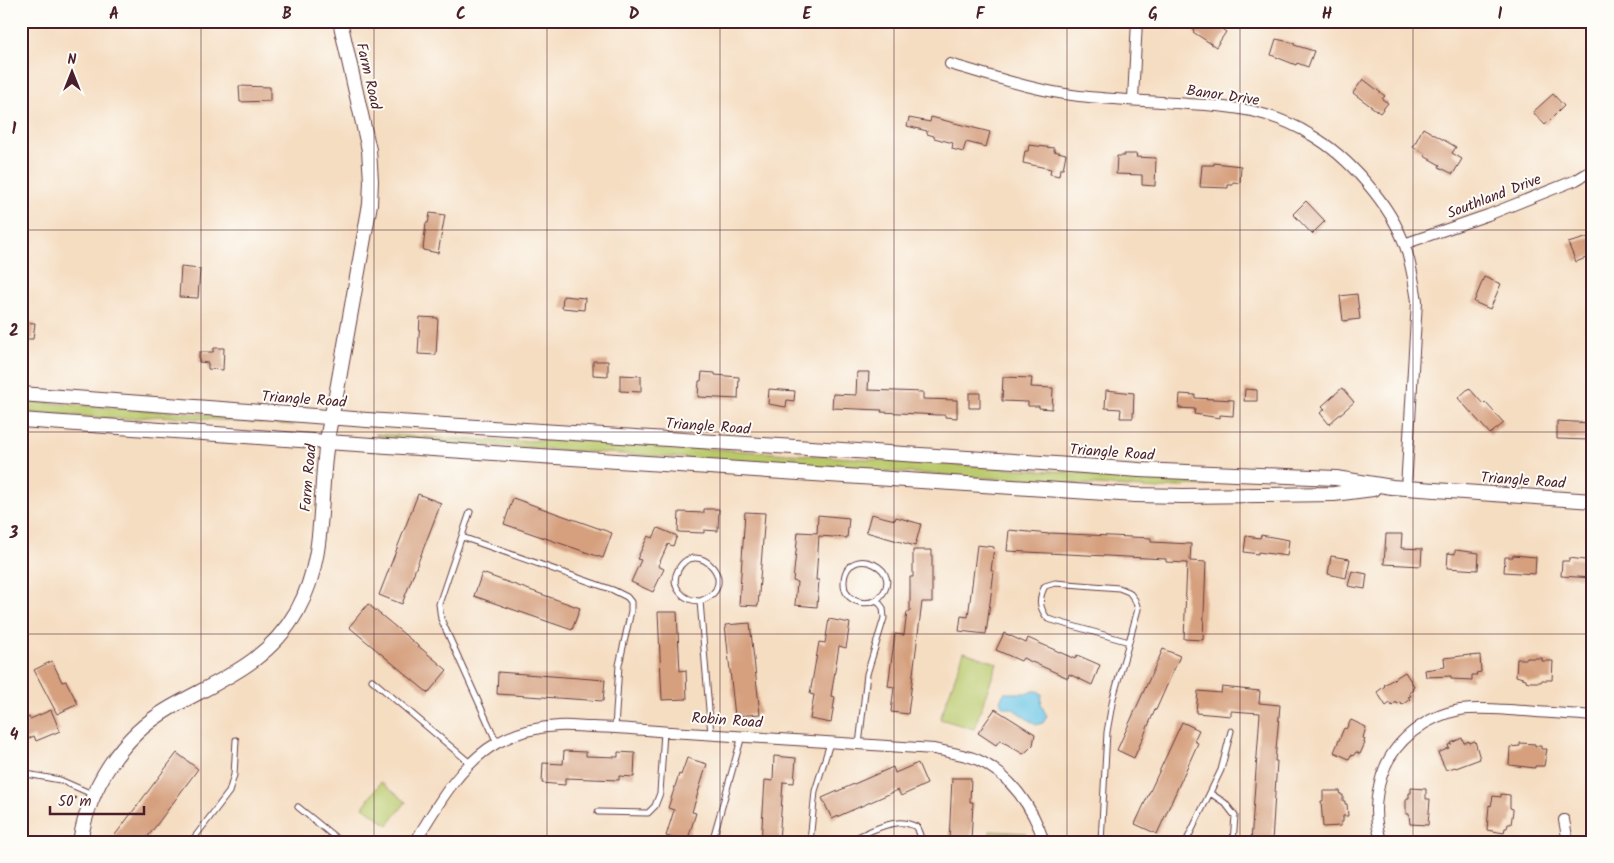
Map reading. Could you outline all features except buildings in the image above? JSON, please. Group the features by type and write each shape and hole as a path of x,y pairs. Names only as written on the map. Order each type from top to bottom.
{"street":[{"name":"Farm Road","path":"80,842 93,794 118,753 151,721 240,670 263,653 288,625 311,581 319,534 327,442 370,204 370,150 340,21"},
{"path":"1133,100 1137,21"},
{"name":"Banor Drive","path":"950,64 1067,94 1219,106 1252,112 1288,124 1312,135 1363,177 1389,213 1404,244 1417,301 1406,488"},
{"name":"Southland Drive","path":"1404,244 1479,218 1576,180 1593,170"},
{"name":"Triangle Road","path":"21,394 332,417 1139,470 1336,478 1392,487 1593,501"},
{"name":"Triangle Road","path":"21,420 1135,495 1334,494 1392,487"},
{"path":"1382,842 1376,821 1376,804 1384,768 1405,738 1418,727 1447,714 1482,709 1593,716"},
{"name":"Robin Road","path":"415,842 433,813 470,763 497,743 520,734 559,726 934,749 976,759 1009,782 1022,797 1032,812 1044,842"},
{"path":"1564,820 1568,842"}],"lane":[{"path":"470,512 439,604 441,619 497,743"},
{"path":"462,537 613,590 631,602 631,611 619,665 615,728"},
{"path":"695,558 707,561 713,565 718,577 716,590 707,599 700,601 694,601 681,595 676,582 678,569 682,564 695,558"},
{"path":"866,561 878,565 883,570 886,583 885,590 877,600 863,604 856,602 850,597 846,591 844,577 847,570 853,565 866,561"},
{"path":"1101,842 1107,732 1113,698 1129,642 1138,609 1135,600 1129,592 1119,588 1055,583 1045,586 1040,594 1042,611 1048,619 1129,642"},
{"path":"859,745 866,674 884,618 883,608 877,600"},
{"path":"700,601 711,734"},
{"path":"372,680 470,763"},
{"path":"598,812 648,813 655,806 660,793 664,731"},
{"path":"1186,842 1221,770 1231,731"},
{"path":"712,842 742,736"},
{"path":"191,842 229,792 234,775 236,740"},
{"path":"810,842 815,790 830,743"},
{"path":"21,773 60,780 93,794"},
{"path":"1210,794 1225,803 1235,816 1233,842"},
{"path":"298,807 341,842"},
{"path":"848,842 861,834 897,822 916,827 921,838 920,842"}],"green space":[{"path":"21,401 270,419 294,425 160,416 122,419 21,412"},
{"path":"376,434 510,442 558,439 1206,481 1209,483 1208,486 1190,485 1158,489 392,439 376,436"},
{"path":"964,652 997,663 974,729 940,719"},
{"path":"381,782 406,802 388,825 363,807"},
{"path":"990,831 1025,833 1025,842 990,842"}],"water":[{"path":"1038,691 1042,694 1041,705 1047,716 1043,723 1036,725 1013,709 1002,706 1000,700 1004,693 1028,693"}]}
